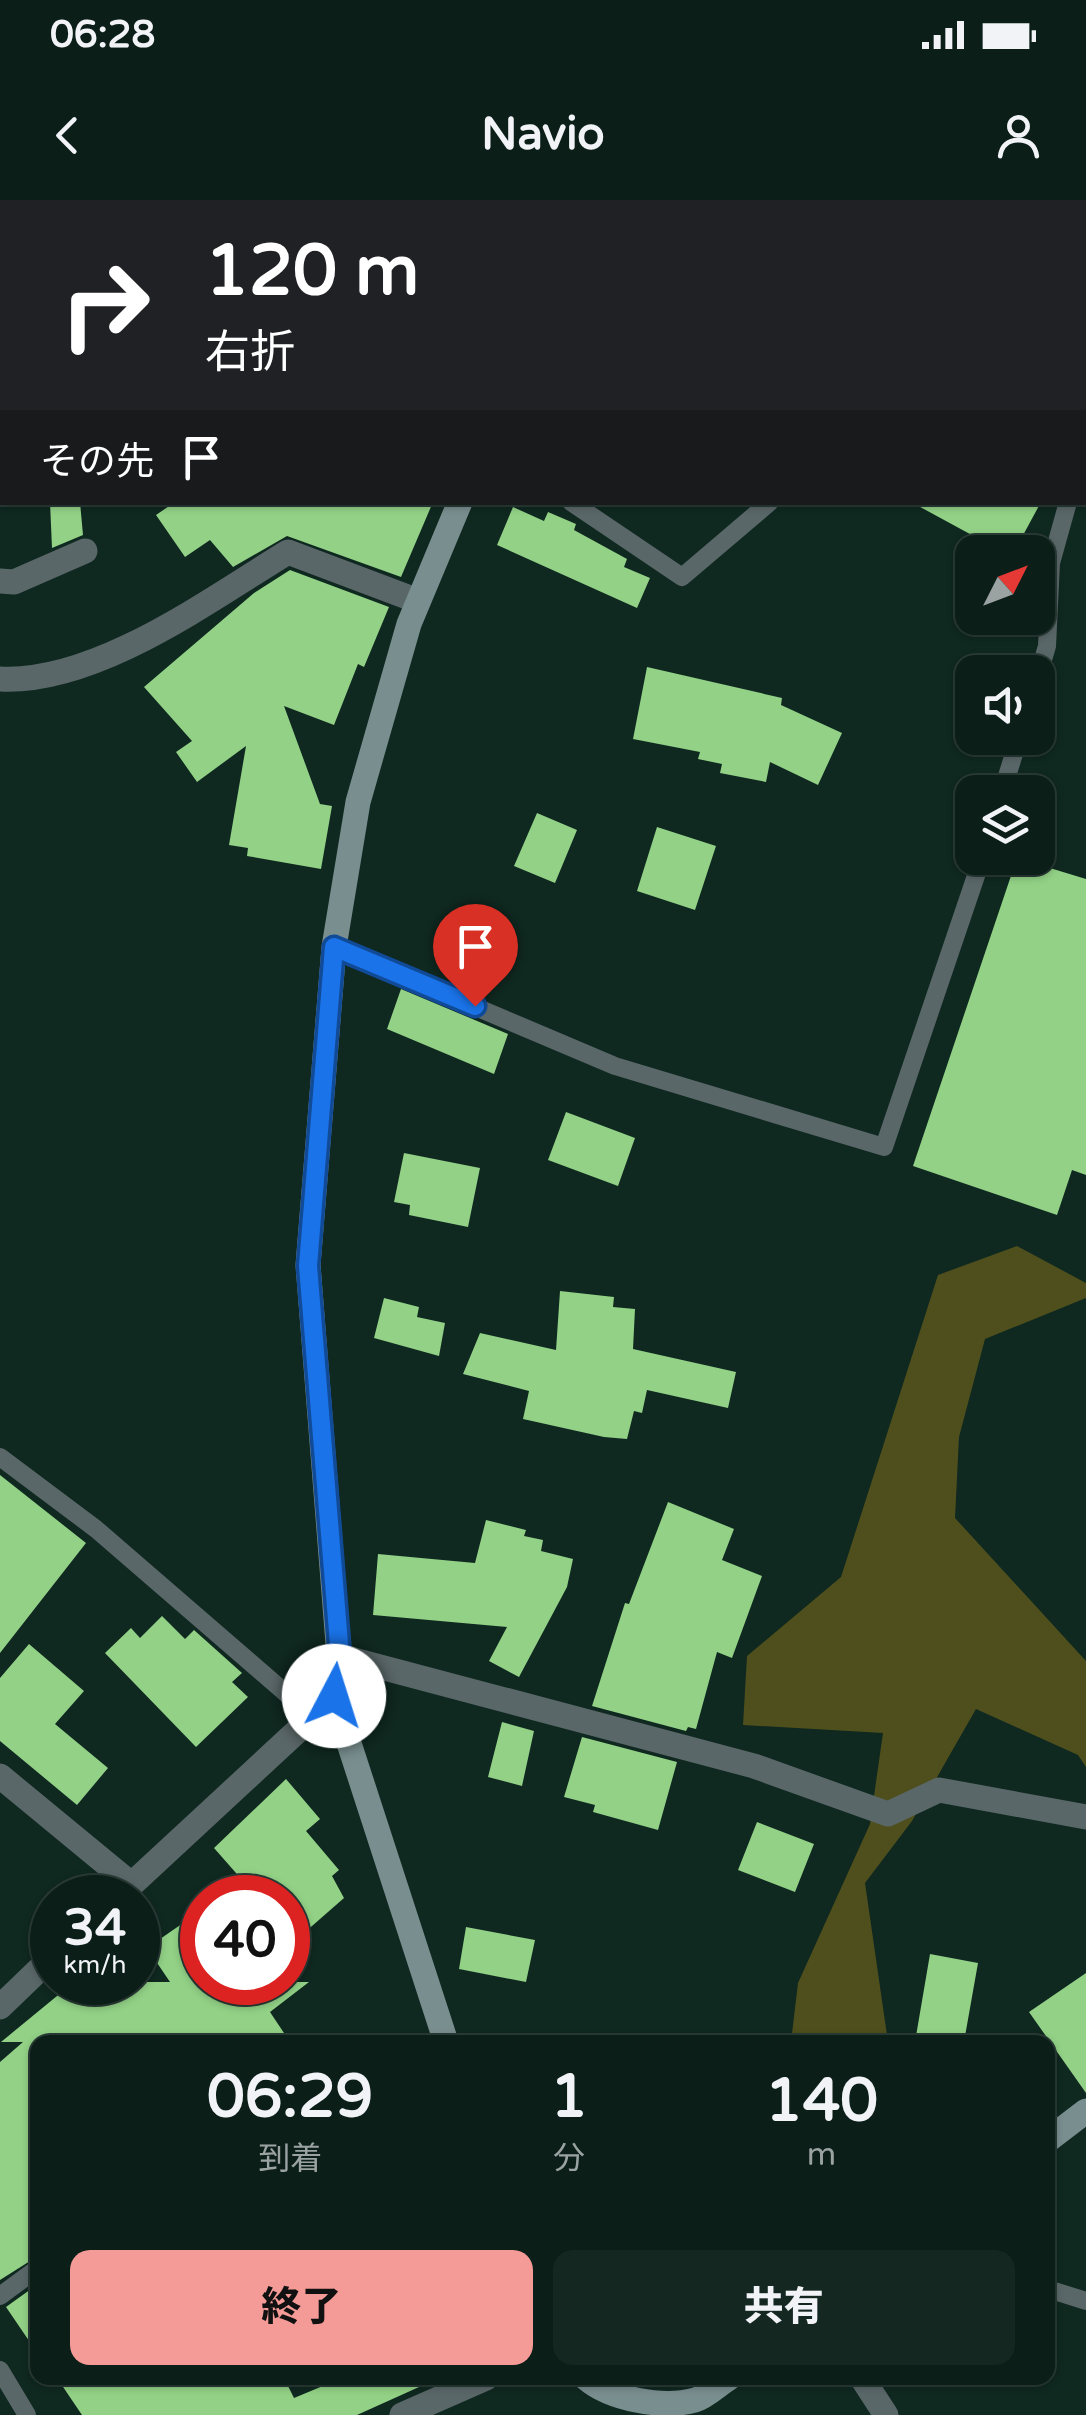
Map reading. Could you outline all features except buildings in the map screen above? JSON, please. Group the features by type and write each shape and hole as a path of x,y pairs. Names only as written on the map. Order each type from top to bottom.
{"street":[{"path":"444,2035 334,1696 340,1656 308,1266 334,947 358,802 418,602 459,505"},
{"path":"0,580 14,582 85,551"},
{"path":"0,678 42,676 101,657 194,609 288,552 418,602"},
{"path":"340,1656 754,1766 888,1814 939,1790 1086,1816"},
{"path":"141,1875 334,1696"},
{"path":"0,1776 107,1875"},
{"path":"0,2007 30,1978"},
{"path":"1055,2135 1086,2111"},
{"path":"402,2415 470,2385"},
{"path":"594,2385 628,2400 696,2400 718,2385"},
{"path":"867,2385 886,2415"}],"lane":[{"path":"575,505 682,577 766,505"},
{"path":"1044,655 1051,562 1067,505"},
{"path":"334,947 615,1066 884,1147 976,875"},
{"path":"0,1456 96,1529 312,1716"},
{"path":"0,2296 30,2274"},
{"path":"1055,2291 1086,2301"},
{"path":"0,2370 28,2415"}],"shaded area":[{"path":"1017,1246 1086,1283 1086,1298 985,1339 959,1437 955,1518 1086,1661 1086,1767 1078,1755 976,1709 912,1821 865,1883 887,2035 792,2035 798,1983 870,1824 883,1733 743,1725 747,1656 841,1577 938,1275"}],"route":[{"path":"334,1696 340,1656 308,1266 334,947 475,1006"}]}
